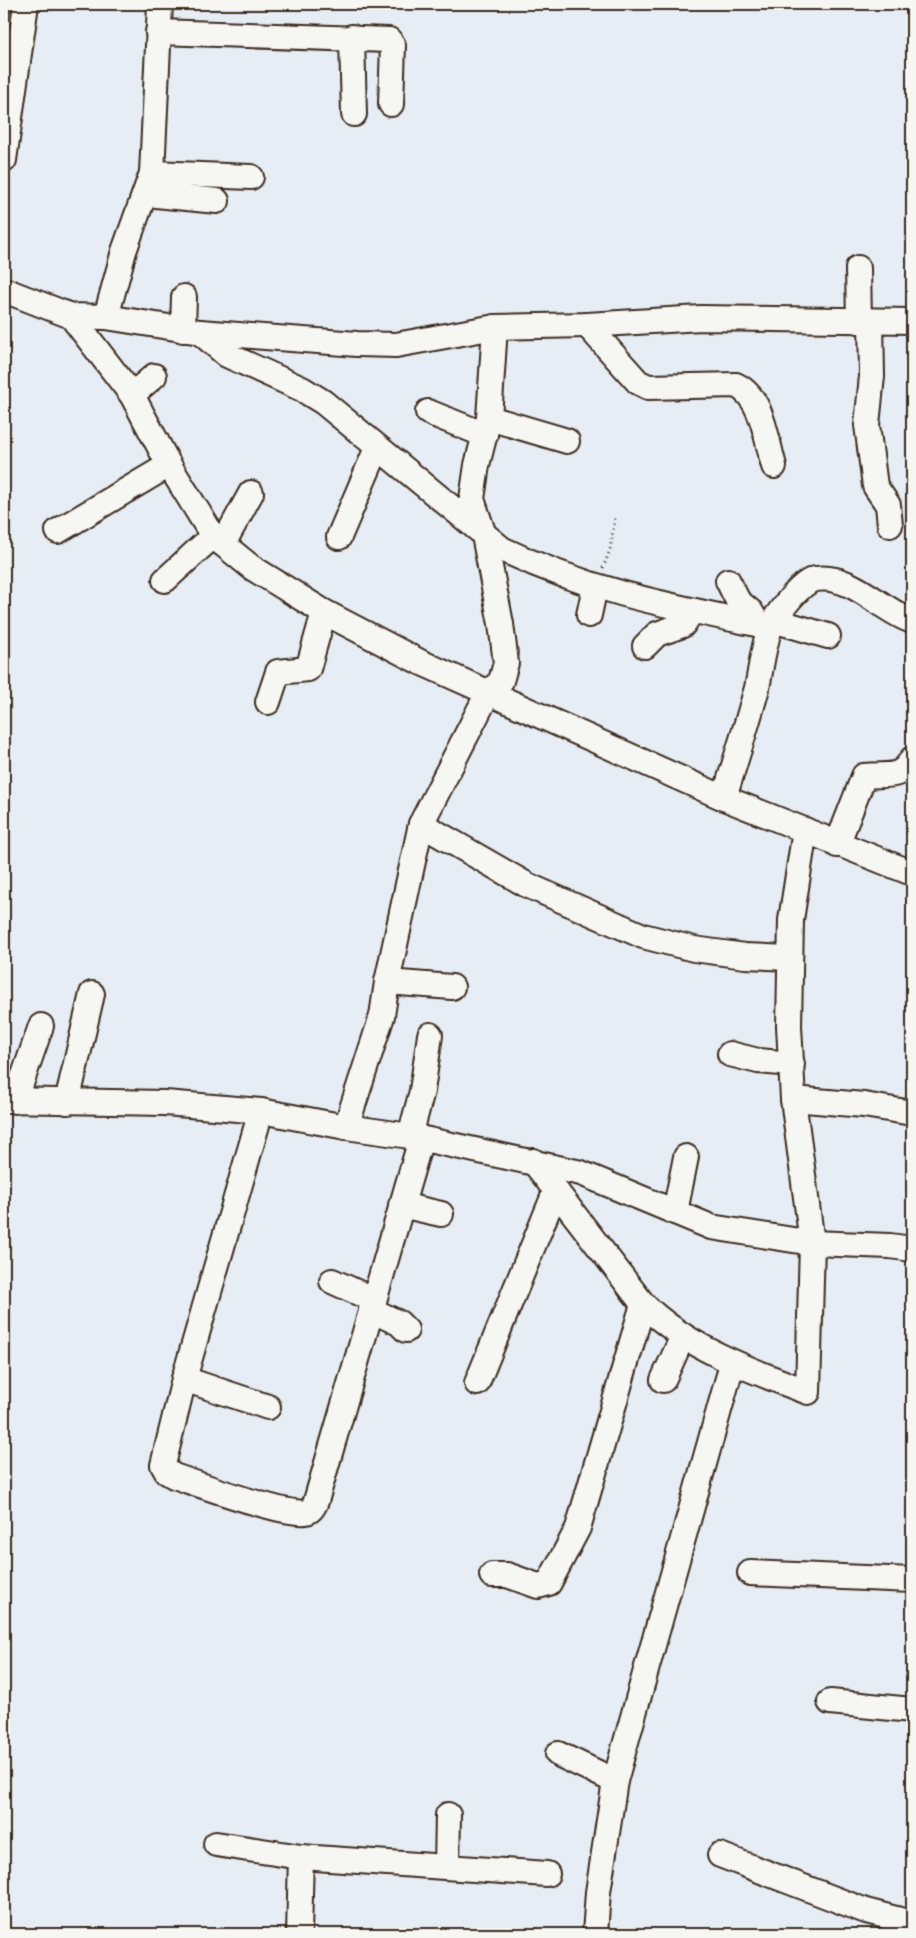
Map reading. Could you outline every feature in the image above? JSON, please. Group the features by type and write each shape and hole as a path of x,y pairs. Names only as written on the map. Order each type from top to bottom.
{"street":[{"path":"4,160 26,4"},
{"path":"106,317 124,251 149,183 160,4"},
{"path":"158,32 381,38 389,40 394,45 391,104"},
{"path":"352,38 354,114"},
{"path":"149,183 251,177"},
{"path":"149,183 217,201"},
{"path":"858,268 872,376 867,425 875,486 888,505 890,525"},
{"path":"4,290 71,316 106,317 192,331 396,345 495,327 586,325 701,318 912,321"},
{"path":"184,297 192,331 226,356 302,389 323,402 377,448 502,548 529,562 595,587 645,602 828,636"},
{"path":"71,316 132,395 169,465 218,540 251,567 324,612 420,662 724,798 837,845 912,873"},
{"path":"586,325 638,382 648,387 736,385 746,390 759,413 774,466"},
{"path":"346,1127 382,1016 387,982 422,824 488,693 501,681 506,662 501,624 484,535 472,499 477,465 487,426 495,327"},
{"path":"132,395 154,376"},
{"path":"428,412 487,426 567,441"},
{"path":"339,537 377,448"},
{"path":"58,531 169,465"},
{"path":"165,580 218,540 251,493"},
{"path":"724,798 752,707 768,624 797,591 807,582 816,579 828,579 855,586 888,609 912,621"},
{"path":"728,582 738,601 768,624"},
{"path":"589,615 595,587"},
{"path":"645,646 657,634 683,625 692,611"},
{"path":"268,702 278,672 308,669 324,612"},
{"path":"837,845 864,776 900,774 906,770 912,759"},
{"path":"422,824 528,885 612,911 643,936 694,949 745,956 790,958"},
{"path":"533,1161 643,1304 655,1316 684,1336 732,1364 808,1392 812,1243 793,1100 790,958 791,920 804,830"},
{"path":"387,982 452,987"},
{"path":"67,1102 92,994"},
{"path":"41,1026 9,1100 165,1103 261,1111 346,1127 415,1137 581,1172 711,1227 812,1243 890,1246 912,1249"},
{"path":"261,1111 184,1379 163,1457 163,1465 167,1472 283,1510 307,1512 316,1501 402,1206 415,1137 430,1035"},
{"path":"730,1054 758,1061 792,1064"},
{"path":"793,1100 864,1104 912,1113"},
{"path":"675,1212 686,1157"},
{"path":"477,1383 556,1190"},
{"path":"402,1206 441,1214"},
{"path":"332,1281 372,1305 406,1330"},
{"path":"492,1575 507,1575 538,1586 549,1583 578,1528 643,1304"},
{"path":"663,1380 684,1336"},
{"path":"595,1934 600,1874 615,1781 732,1364"},
{"path":"184,1379 268,1407"},
{"path":"750,1573 912,1580"},
{"path":"830,1702 912,1710"},
{"path":"558,1754 615,1781"},
{"path":"447,1867 448,1815"},
{"path":"216,1844 301,1856 547,1874"},
{"path":"720,1855 866,1911 912,1923"},
{"path":"299,1934 301,1856"}],"path":[{"path":"595,587 610,550 615,517"}]}
